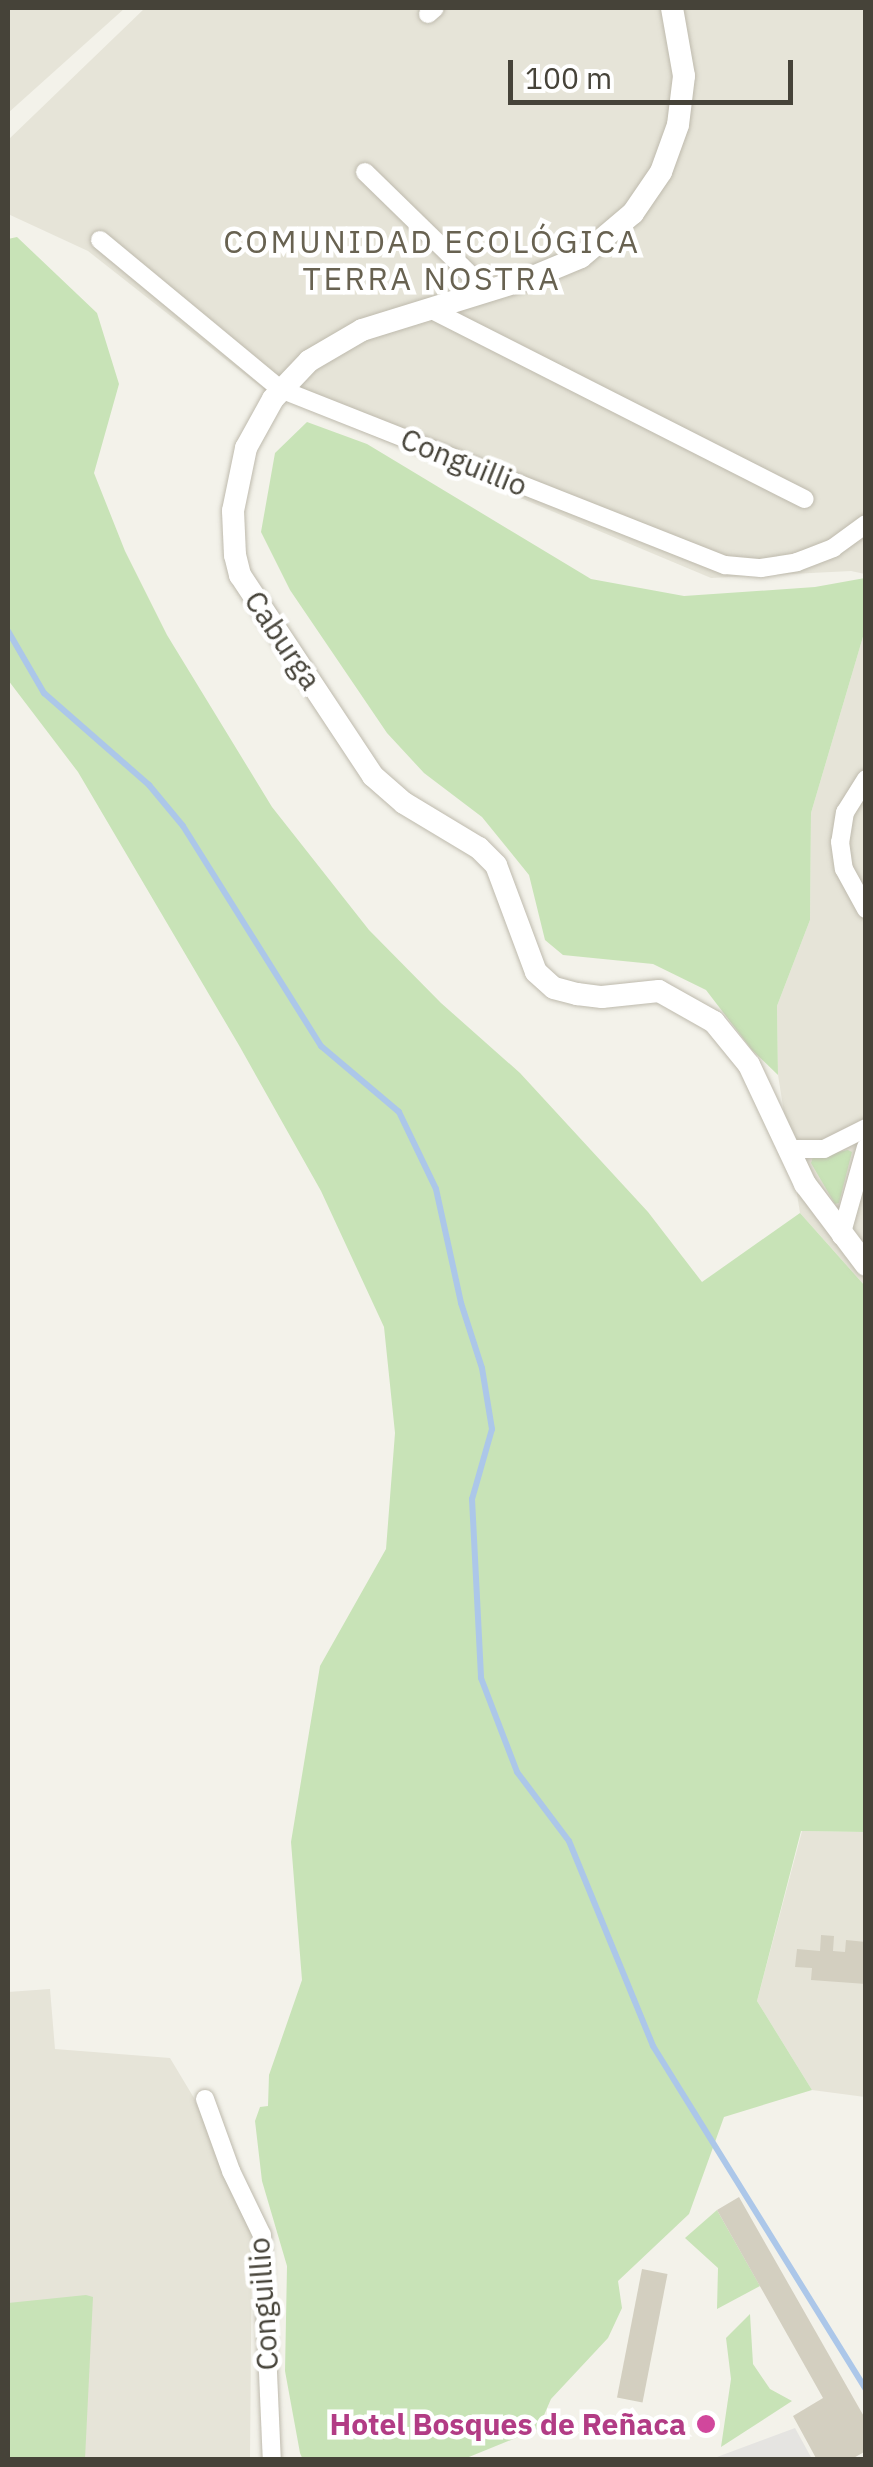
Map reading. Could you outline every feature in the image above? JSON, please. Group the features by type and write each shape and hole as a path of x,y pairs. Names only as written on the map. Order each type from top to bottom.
{"street":[{"name":"Caburga","path":"672,8 682,52 682,101 670,149 648,193 618,230 581,256 487,292 344,338 309,361 280,389 255,428 235,490 233,533 240,576 373,776 404,803 479,848 496,864 507,885 526,956 544,981 566,992 602,998 659,991 714,1022 750,1065 790,1150"},
{"path":"365,172 487,292"},
{"name":"Conguillio","path":"100,240 280,389 725,565 761,568 797,562 833,548 866,524"},
{"path":"430,309 805,499"},
{"path":"866,779 845,812 840,842 844,870 866,908"},
{"path":"866,1128 824,1148 790,1150 806,1184 841,1236 866,1264"},
{"path":"841,1236 866,1147"},
{"name":"Conguillio","path":"206,2099 231,2171 262,2234 272,2460"}],"shaded area":[{"path":"8,8 125,8 8,113"},
{"path":"145,8 865,8 865,574 851,571 711,578 266,391 88,251 8,214 8,140"},
{"path":"865,630 865,1286 800,1213 778,1075 777,1006 810,920 811,813"},
{"path":"802,1831 865,1832 865,2097 812,2090 757,2001"},
{"path":"50,1989 55,2049 170,2058 194,2098 252,2234 250,2459 8,2460 8,1992"},
{"path":"795,2428 812,2459 482,2459 717,2457"}],"green space":[{"path":"17,237 97,313 119,384 94,473 125,551 167,635 272,807 369,930 441,1003 520,1073 648,1212 702,1282 800,1213 865,1286 865,1832 801,1831 757,2001 812,2090 724,2117 689,2214 618,2281 622,2308 608,2338 551,2399 538,2429 464,2459 303,2460 300,2453 285,2371 287,2266 262,2181 255,2121 260,2107 268,2106 269,2075 302,1980 291,1842 320,1666 386,1549 395,1433 384,1327 321,1191 240,1047 78,772 8,680 8,239"},
{"path":"307,422 367,444 591,579 684,596 815,587 865,578 865,630 811,813 810,920 777,1006 778,1075 752,1050 706,990 653,964 563,955 545,940 529,875 482,817 424,773 387,733 290,590 261,532 275,453"},
{"path":"852,1152 839,1203 835,1204 811,1163 813,1157"},
{"path":"717,2210 760,2286 717,2309 718,2268 685,2238"},
{"path":"93,2297 85,2459 8,2459 8,2303"},
{"path":"750,2314 753,2364 770,2389 792,2401 721,2447 731,2379 726,2338"}],"building":[{"path":"821,1935 834,1936 833,1951 845,1952 846,1940 866,1942 866,1984 811,1980 812,1968 795,1967 797,1949 820,1951"},
{"path":"739,2197 866,2420 866,2451 850,2460 817,2460 793,2416 823,2398 717,2210"},
{"path":"642,2269 668,2274 643,2403 617,2398"}],"waterway":[{"path":"8,631 44,693 149,785 183,826 321,1046 399,1112 436,1189 461,1303 482,1368 492,1429 472,1499 481,1678 517,1772 569,1841 653,2046 866,2389"}],"place":[{"name":"Hotel Bosques de Reñaca","path":"706,2424"}],"district":[{"name":"COMUNIDAD ECOLÓGICA TERRA NOSTRA","path":"432,260"}]}
